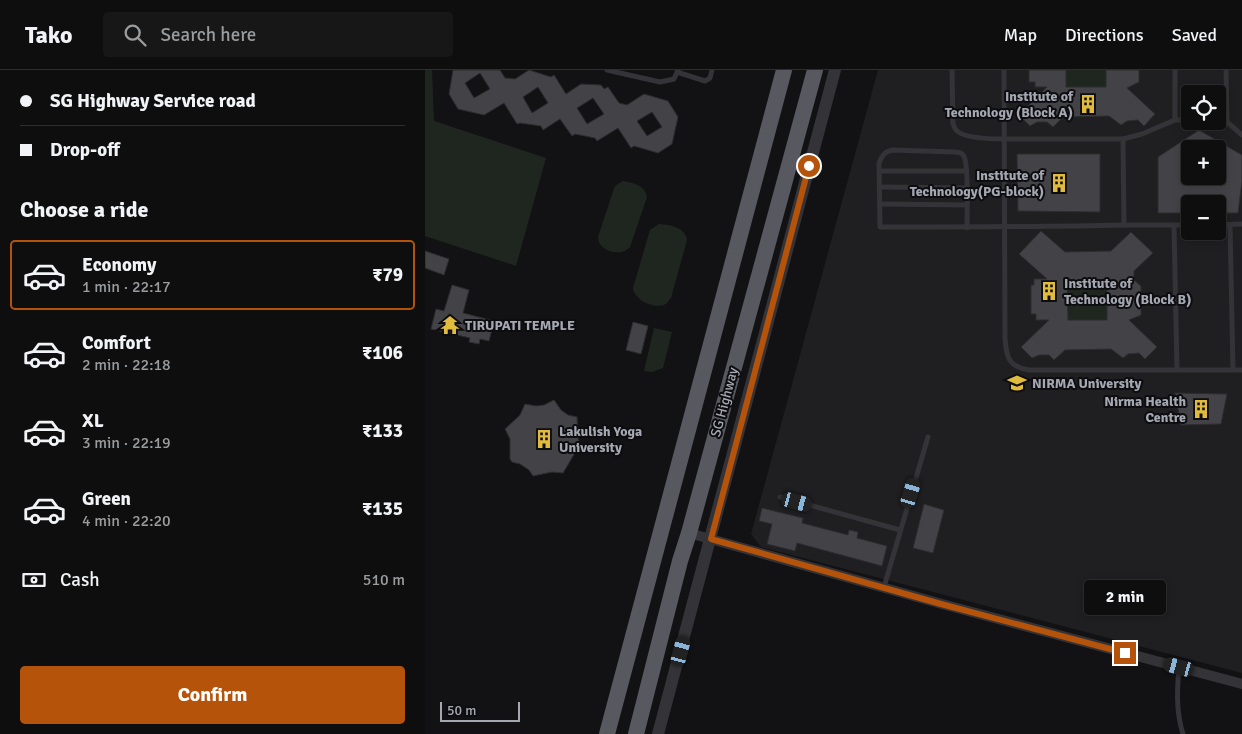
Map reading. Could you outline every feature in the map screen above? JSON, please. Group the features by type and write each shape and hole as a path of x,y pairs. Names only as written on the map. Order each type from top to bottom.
{"highway":[{"name":"SG Highway","path":"607,734 784,70"},
{"name":"SG Highway","path":"636,734 680,561 815,70"}],"street":[{"path":"658,734 835,70"},
{"path":"689,533 941,604 1242,684"}],"lane":[{"path":"607,70 660,82 674,79 677,71 705,81 710,78 712,70"},
{"path":"952,70 953,124 958,132 966,135 1005,139 1123,139 1142,134 1175,120 1181,120"},
{"path":"1004,70 1005,337 1007,355 1011,364 1021,369 1029,370 1242,370"},
{"path":"1175,70 1175,120"},
{"path":"1226,70 1227,122 1242,134"},
{"path":"1123,139 1124,225"},
{"path":"967,228 965,157 959,152 893,150 881,156 880,227 967,228 1181,225"},
{"path":"880,171 966,171"},
{"path":"880,187 967,188"},
{"path":"880,204 967,206"},
{"path":"1226,224 1242,224"},
{"path":"1230,224 1233,370"},
{"path":"1174,225 1177,370"},
{"path":"884,587 928,437"},
{"path":"780,497 900,530"},
{"path":"1179,667 1177,686 1178,709 1183,734"}],"shaded area":[{"path":"425,70 432,70 434,121 546,158 516,266 425,236"},
{"name":"NIRMA University","path":"878,70 1242,70 1242,673 761,547 751,534"},
{"path":"1066,70 1106,70 1106,87 1066,87"},
{"path":"623,181 641,187 647,197 630,247 622,252 616,252 602,246 598,237 615,186"},
{"path":"659,224 680,229 687,240 671,298 666,304 656,306 641,300 633,288 650,230"},
{"path":"1067,281 1107,281 1107,320 1068,320"},
{"path":"654,328 672,332 663,368 652,372 644,371"}],"building":[{"path":"453,70 500,70 505,78 515,79 529,70 551,77 554,75 566,94 581,84 601,85 604,89 608,87 619,103 627,105 644,94 668,101 678,117 672,144 658,153 634,146 631,148 618,128 597,141 595,138 575,134 572,136 560,119 543,130 541,126 517,124 504,103 484,115 458,109 449,94","holes":["480,73 490,89 474,98 465,83","538,87 548,103 532,113 523,97","593,98 604,114 587,124 577,108","652,112 662,127 647,136 637,121"]},
{"name":"Institute of Technology (Block A)","path":"1029,70 1066,70 1066,87 1106,87 1106,70 1139,70 1139,82 1127,88 1155,114 1144,126 1138,120 1127,121 1121,125 1109,116 1063,117 1053,127 1047,122 1037,122 1030,126 1019,115 1047,87 1035,87 1035,82 1029,82"},
{"path":"1199,130 1216,140 1184,140"},
{"path":"1181,142 1181,185 1226,185 1226,146 1242,155 1242,181 1238,213 1226,213 1226,195 1181,195 1181,213 1158,213 1158,157"},
{"name":"Institute of Technology(PG-block)","path":"1017,154 1100,154 1100,212 1018,211"},
{"name":"Institute of Technology (Block B)","path":"1041,231 1065,252 1111,251 1131,232 1153,253 1134,271 1134,280 1141,286 1141,295 1153,295 1153,304 1141,305 1141,315 1129,320 1157,347 1145,359 1139,353 1128,354 1123,358 1111,349 1065,350 1054,360 1049,355 1039,355 1032,358 1021,347 1049,320 1036,320 1036,314 1031,314 1031,285 1034,285 1034,279 1047,279 1019,254","holes":["1107,280 1107,320 1068,320 1067,281"]},
{"path":"425,251 449,259 444,275 425,268"},
{"path":"452,285 469,290 463,313 494,321 489,341 480,339 479,344 469,342 470,338 431,329 436,309 444,311"},
{"path":"633,322 648,326 641,354 626,350"},
{"name":"Nirma Health Centre","path":"1175,393 1227,394 1221,424 1181,425"},
{"name":"Lakulish Yoga University","path":"554,400 561,410 568,415 577,417 578,439 582,446 576,451 563,473 552,472 533,476 529,470 520,464 512,462 510,459 510,439 505,429 520,415 525,404 544,405"},
{"path":"924,504 944,510 933,553 913,548"},
{"path":"762,508 803,518 802,523 848,535 849,530 858,532 857,538 887,546 882,566 797,543 795,551 767,544 772,524 759,521"}],"place":[{"name":"Institute of Technology (Block A)","path":"1088,104"},
{"name":"Institute of Technology(PG-block)","path":"1059,183"},
{"name":"Institute of Technology (Block B)","path":"1049,291"},
{"name":"TIRUPATI TEMPLE","path":"450,325"},
{"name":"NIRMA University","path":"1017,383"},
{"name":"Nirma Health Centre","path":"1201,409"},
{"name":"Lakulish Yoga University","path":"544,439"}],"route":[{"path":"809,166 711,539 941,604 1125,653"}]}
